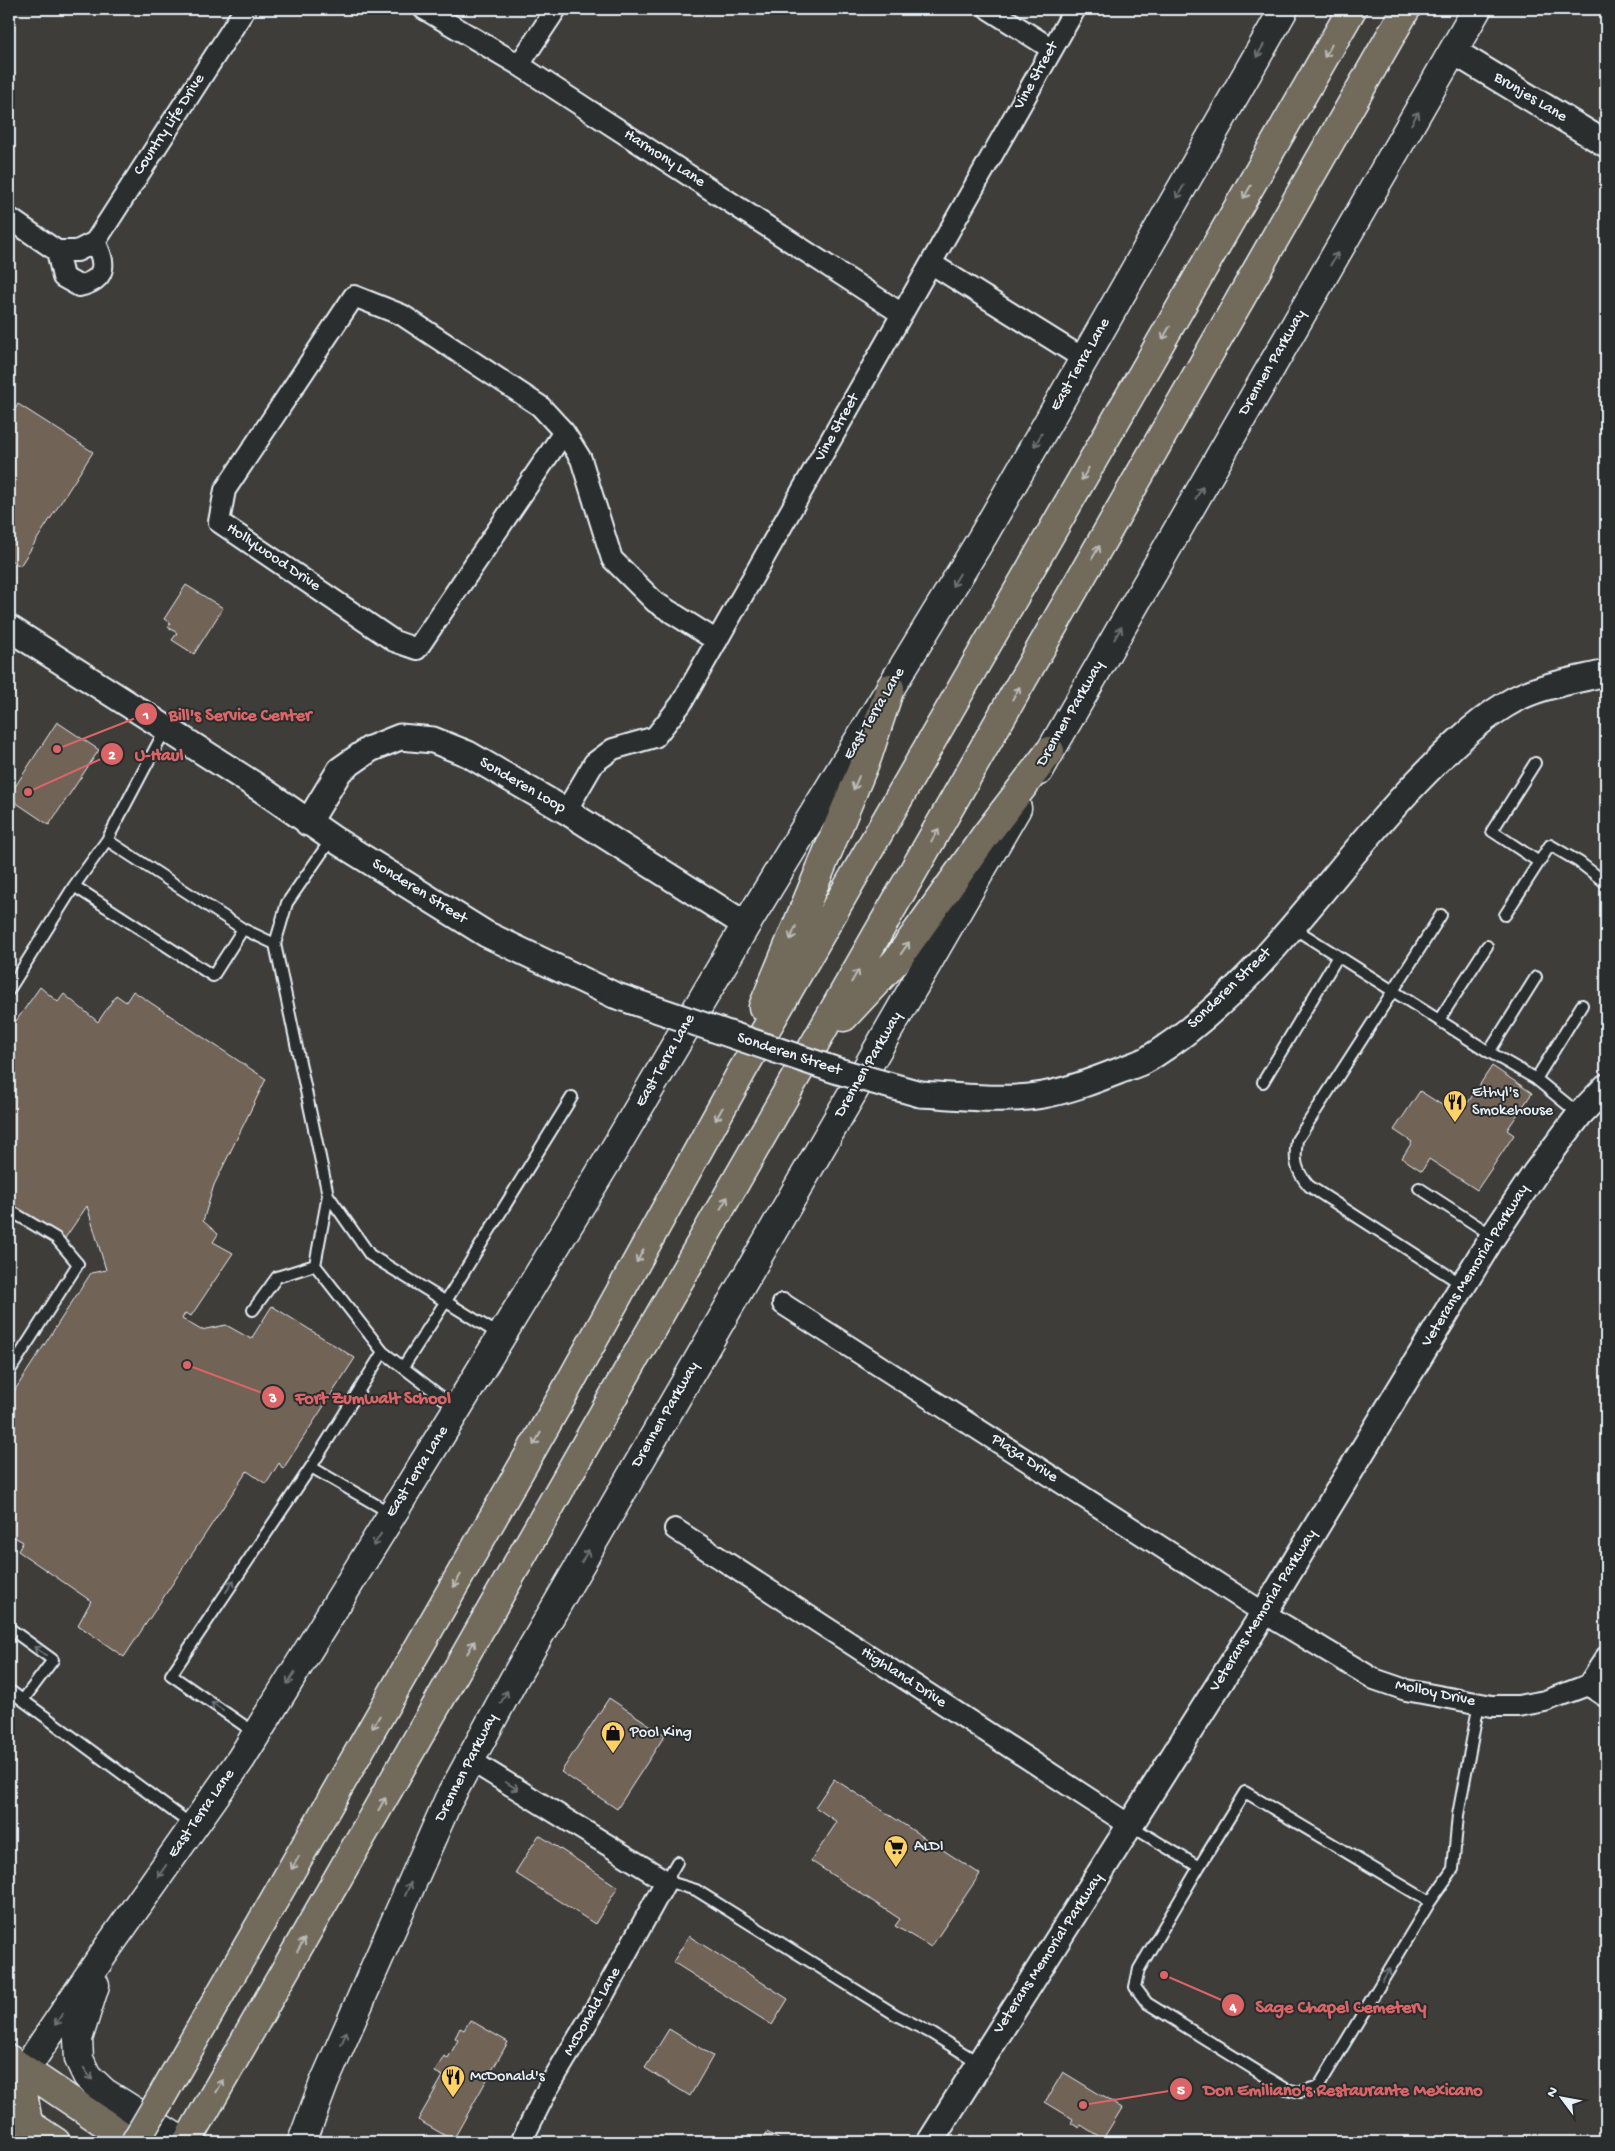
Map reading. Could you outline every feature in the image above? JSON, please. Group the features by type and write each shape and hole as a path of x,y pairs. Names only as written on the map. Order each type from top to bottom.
{"main road":[{"name":"East Terra Lane","path":"16,2092 110,1946 257,1734 457,1409 746,925 983,536 1284,9"},
{"path":"16,2092 50,2087 134,2142 562,1397 742,1071 1352,9"},
{"path":"110,1946 82,2021 78,2039 79,2059 87,2076 104,2092 189,2137 814,1049 1406,9"},
{"name":"Drennen Parkway","path":"302,2142 324,2083 448,1801 514,1679 1477,9"},
{"path":"742,1071 767,994 868,755 890,688"},
{"path":"814,1049 896,961 985,836 1050,751"},
{"path":"284,2142 300,2122 324,2083"},
{"path":"16,2092 56,2142"}],"street":[{"name":"Country Life Drive","path":"95,242 245,9"},
{"name":"Harmony Lane","path":"424,9 519,65 902,314"},
{"path":"519,65 556,9"},
{"path":"989,9 1052,49"},
{"name":"Vine Street","path":"566,810 594,763 613,749 655,737 681,704 1075,9"},
{"name":"Brunjes Lane","path":"1453,51 1606,144"},
{"path":"9,218 57,250 77,251 95,242 103,260 101,272 92,283 79,286 63,277 57,250"},
{"path":"932,264 1084,359"},
{"name":"Hollywood Drive","path":"564,432 417,649 394,641 219,522 225,490 354,296 402,315 540,406 564,432 581,459 612,560 655,602 717,641"},
{"name":"Sonderen Street","path":"9,628 261,789 308,823 486,934 614,995 829,1068 920,1094 985,1098 1042,1095 1098,1080 1150,1059 1204,1019 1256,970 1291,926 1399,801 1458,739 1507,704 1539,689 1606,673"},
{"name":"Sonderen Loop","path":"308,823 340,770 370,749 400,737 433,740 468,754 566,810 746,925"},
{"name":"Veterans Memorial Parkway","path":"930,2142 1264,1613 1493,1236 1536,1172 1580,1114 1606,1087"},
{"name":"Plaza Drive","path":"783,1304 1264,1613"},
{"name":"Highland Drive","path":"675,1529 1131,1826"},
{"name":"Molloy Drive","path":"1264,1613 1374,1679 1406,1690 1492,1706 1518,1706 1536,1703 1588,1685"},
{"path":"1606,1657 1588,1685 1606,1697"},
{"path":"470,1760 666,1881"},
{"name":"McDonald Lane","path":"521,2142 548,2088 600,2001 666,1881"}],"lane":[{"path":"9,990 74,886 107,840 166,728"},
{"path":"1535,763 1492,831 1539,862"},
{"path":"332,838 287,903 275,944 328,1195 315,1265 383,1352 457,1409"},
{"path":"107,840 243,929 275,944"},
{"path":"1505,915 1550,845 1579,862 1606,883"},
{"path":"74,886 213,976 243,929"},
{"path":"1441,916 1297,1140 1295,1156 1299,1174 1309,1186 1463,1285"},
{"path":"1291,926 1489,1052 1536,1079 1580,1114"},
{"path":"1439,1020 1486,946"},
{"path":"1263,1082 1338,956"},
{"path":"1489,1052 1536,977"},
{"path":"1536,1079 1582,1005"},
{"path":"403,1366 446,1302 572,1097"},
{"path":"1420,1188 1493,1236"},
{"path":"328,1195 370,1255 501,1336"},
{"path":"9,1210 56,1238 78,1264 9,1372"},
{"path":"253,1310 277,1277 315,1265"},
{"path":"257,1734 170,1674 311,1467 383,1352"},
{"path":"311,1467 392,1514"},
{"path":"9,1628 54,1660 23,1700"},
{"path":"9,1690 193,1827"},
{"path":"1430,1902 1245,1792 1139,1970 1135,1987 1147,2003 1286,2089 1300,2092 1319,2086 1430,1902 1453,1869 1458,1815 1479,1703"},
{"path":"1131,1826 1199,1867"},
{"name":"McDonald Lane","path":"666,1881 677,1862"},
{"path":"666,1881 696,1890 880,2005 931,2033 979,2063"}],"building":[{"path":"18,404 93,452 20,566 9,559 9,420"},
{"path":"186,585 223,608 194,654 172,640 177,633 168,627 171,623 164,619"},
{"path":"57,722 99,750 49,825 9,798 9,796"},
{"path":"40,987 58,1002 64,994 98,1022 116,995 126,1002 133,991 266,1079 214,1185 203,1221 218,1234 213,1242 233,1253 191,1316 185,1313 182,1319 201,1330 226,1325 251,1339 272,1306 355,1358 283,1469 279,1463 266,1484 247,1471 124,1657 78,1625 91,1601 18,1551 23,1542 9,1534 9,1399 91,1273 106,1270 87,1206 63,1241 9,1202 9,1022 12,1016 16,1021"},
{"name":"Ethyl's Smokehouse","path":"1492,1066 1532,1093 1507,1130 1514,1135 1477,1190 1429,1159 1422,1171 1402,1158 1412,1142 1394,1130 1420,1091 1459,1116"},
{"name":"Pool King","path":"609,1698 665,1735 617,1809 561,1772"},
{"name":"ALDI","path":"834,1779 980,1874 931,1947 895,1926 900,1919 811,1861 837,1822 815,1807"},
{"path":"539,1835 618,1887 595,1924 515,1873"},
{"path":"689,1936 788,1999 772,2025 673,1962"},
{"name":"McDonald's","path":"470,2020 508,2042 453,2140 418,2120 443,2076 435,2072 444,2056 448,2058 458,2040 455,2038 460,2028 464,2030"},
{"path":"669,2029 713,2056 690,2096 645,2068"},
{"path":"1063,2072 1122,2108 1103,2139 1081,2125 1079,2128 1071,2123 1073,2119 1045,2102"},
{"path":"767,2132 783,2142 761,2142"}],"place":[{"name":"Bill's Service Center","path":"57,749"},
{"name":"U-Haul","path":"28,792"},
{"name":"Ethyl's Smokehouse","path":"1455,1123"},
{"name":"Fort Zumwalt School","path":"187,1365"},
{"name":"Pool King","path":"613,1754"},
{"name":"ALDI","path":"896,1868"},
{"name":"Sage Chapel Cemetery","path":"1164,1975"},
{"name":"McDonald's","path":"453,2098"},
{"name":"Don Emiliano's Restaurante Mexicano","path":"1083,2105"}]}
